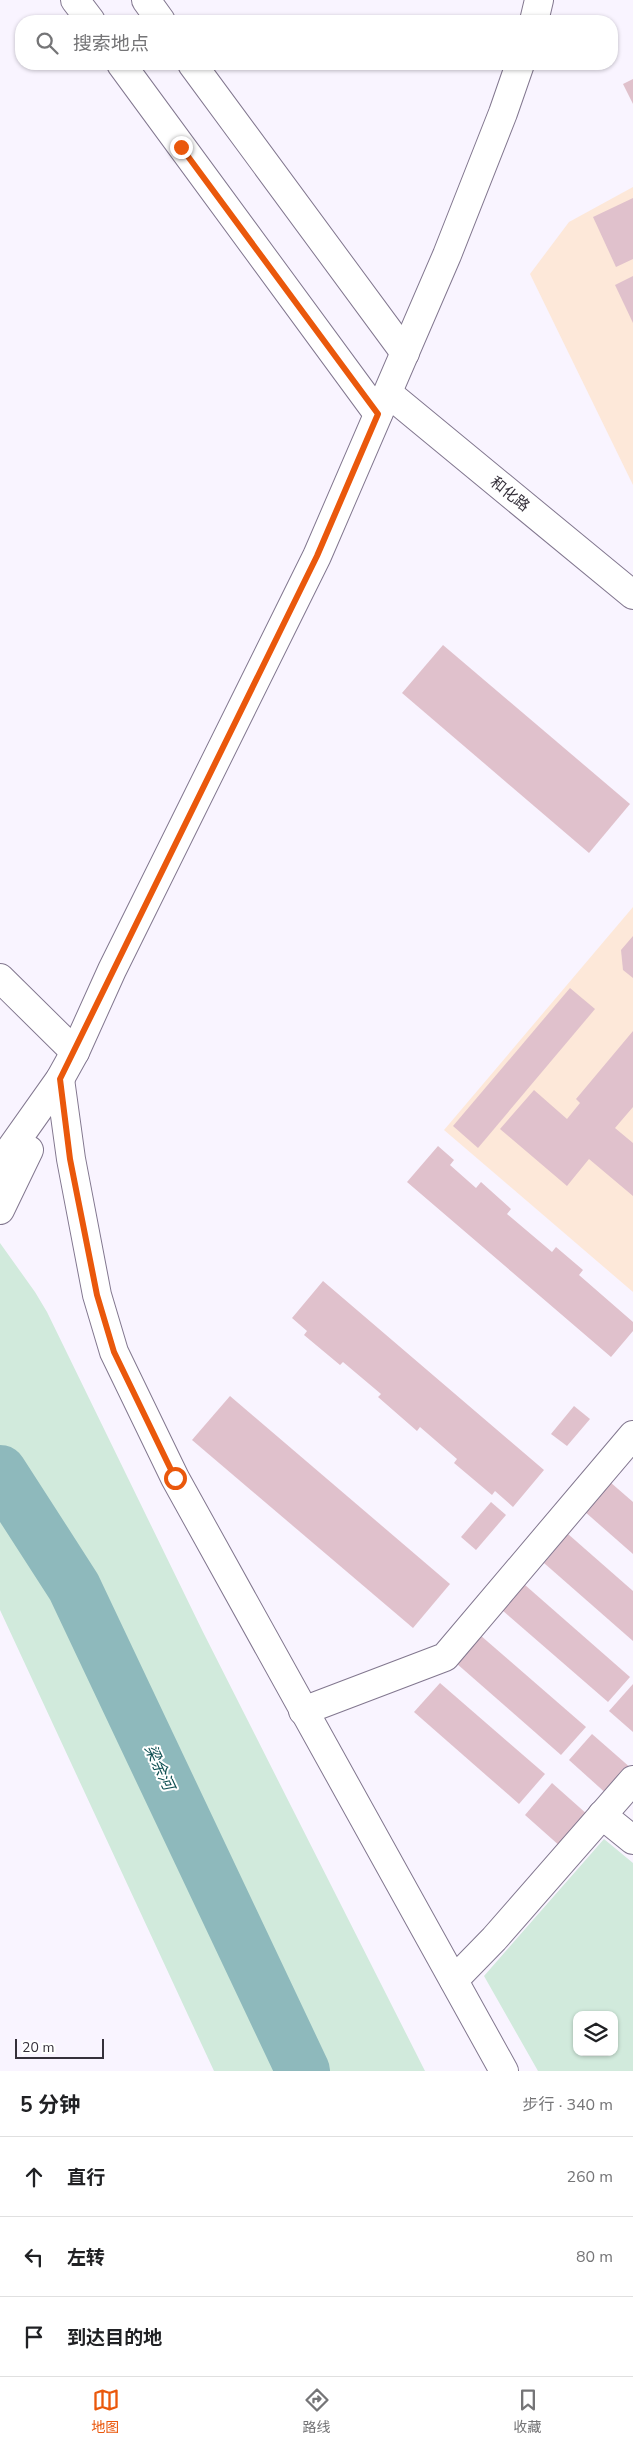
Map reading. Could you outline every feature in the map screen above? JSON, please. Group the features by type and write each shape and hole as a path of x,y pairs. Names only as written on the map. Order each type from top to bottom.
{"main road":[{"path":"75,0 86,15"},
{"path":"146,0 157,15"},
{"path":"535,15 539,0"},
{"name":"和化路","path":"126,70 383,404 633,595"},
{"path":"196,70 405,353"},
{"path":"0,1210 8,1168 74,1052 112,970 317,556 447,255 518,70"},
{"path":"0,978 74,1052"},
{"path":"60,1079 70,1159 95,1286 114,1352 175,1478 504,2071"},
{"path":"303,1711 445,1657 633,1435"},
{"path":"454,1980 494,1939 633,1780"},
{"path":"602,1815 633,1840"}],"shaded area":[{"path":"633,187 633,485 530,274 569,222"},
{"path":"633,907 633,1292 444,1130"}],"green space":[{"path":"0,1243 47,1312 203,1632 425,2071 214,2071 0,1610"},
{"path":"604,1839 633,1863 633,2071 538,2071 484,1976"}],"building":[{"path":"633,79 633,104 623,84"},
{"path":"633,198 633,259 616,267 593,217"},
{"path":"633,276 633,323 615,285"},
{"path":"443,645 630,804 589,853 402,693"},
{"path":"633,936 633,978 623,970 621,950"},
{"path":"570,988 595,1009 478,1148 453,1126"},
{"path":"633,1031 633,1107 615,1128 633,1143 633,1196 589,1159 567,1186 500,1129 534,1090 567,1119 580,1103 576,1099"},
{"path":"438,1146 454,1160 450,1165 476,1188 481,1182 511,1209 507,1214 552,1252 556,1247 583,1270 579,1275 633,1322 633,1331 611,1357 407,1182"},
{"path":"323,1281 544,1470 513,1507 495,1491 492,1495 454,1463 457,1459 420,1427 417,1431 378,1397 381,1394 343,1362 340,1365 304,1335 307,1331 292,1318"},
{"path":"230,1396 450,1584 413,1628 192,1440"},
{"path":"574,1406 590,1419 567,1446 551,1434"},
{"path":"610,1482 633,1502 633,1554 584,1511"},
{"path":"491,1502 506,1515 476,1550 461,1537"},
{"path":"568,1534 633,1591 633,1641 544,1563"},
{"path":"525,1585 630,1677 608,1702 502,1610"},
{"path":"480,1635 586,1727 561,1755 456,1663"},
{"path":"440,1683 545,1774 519,1804 414,1712"},
{"path":"633,1684 633,1732 609,1711"},
{"path":"592,1734 632,1769 609,1796 569,1760"},
{"path":"552,1783 588,1815 561,1847 525,1815"}],"waterway":[{"name":"梁余河","path":"0,1472 74,1587 303,2071"}],"route":[{"path":"175,1478 114,1352 97,1295 70,1159 60,1079 317,556 378,414 181,147"}]}
